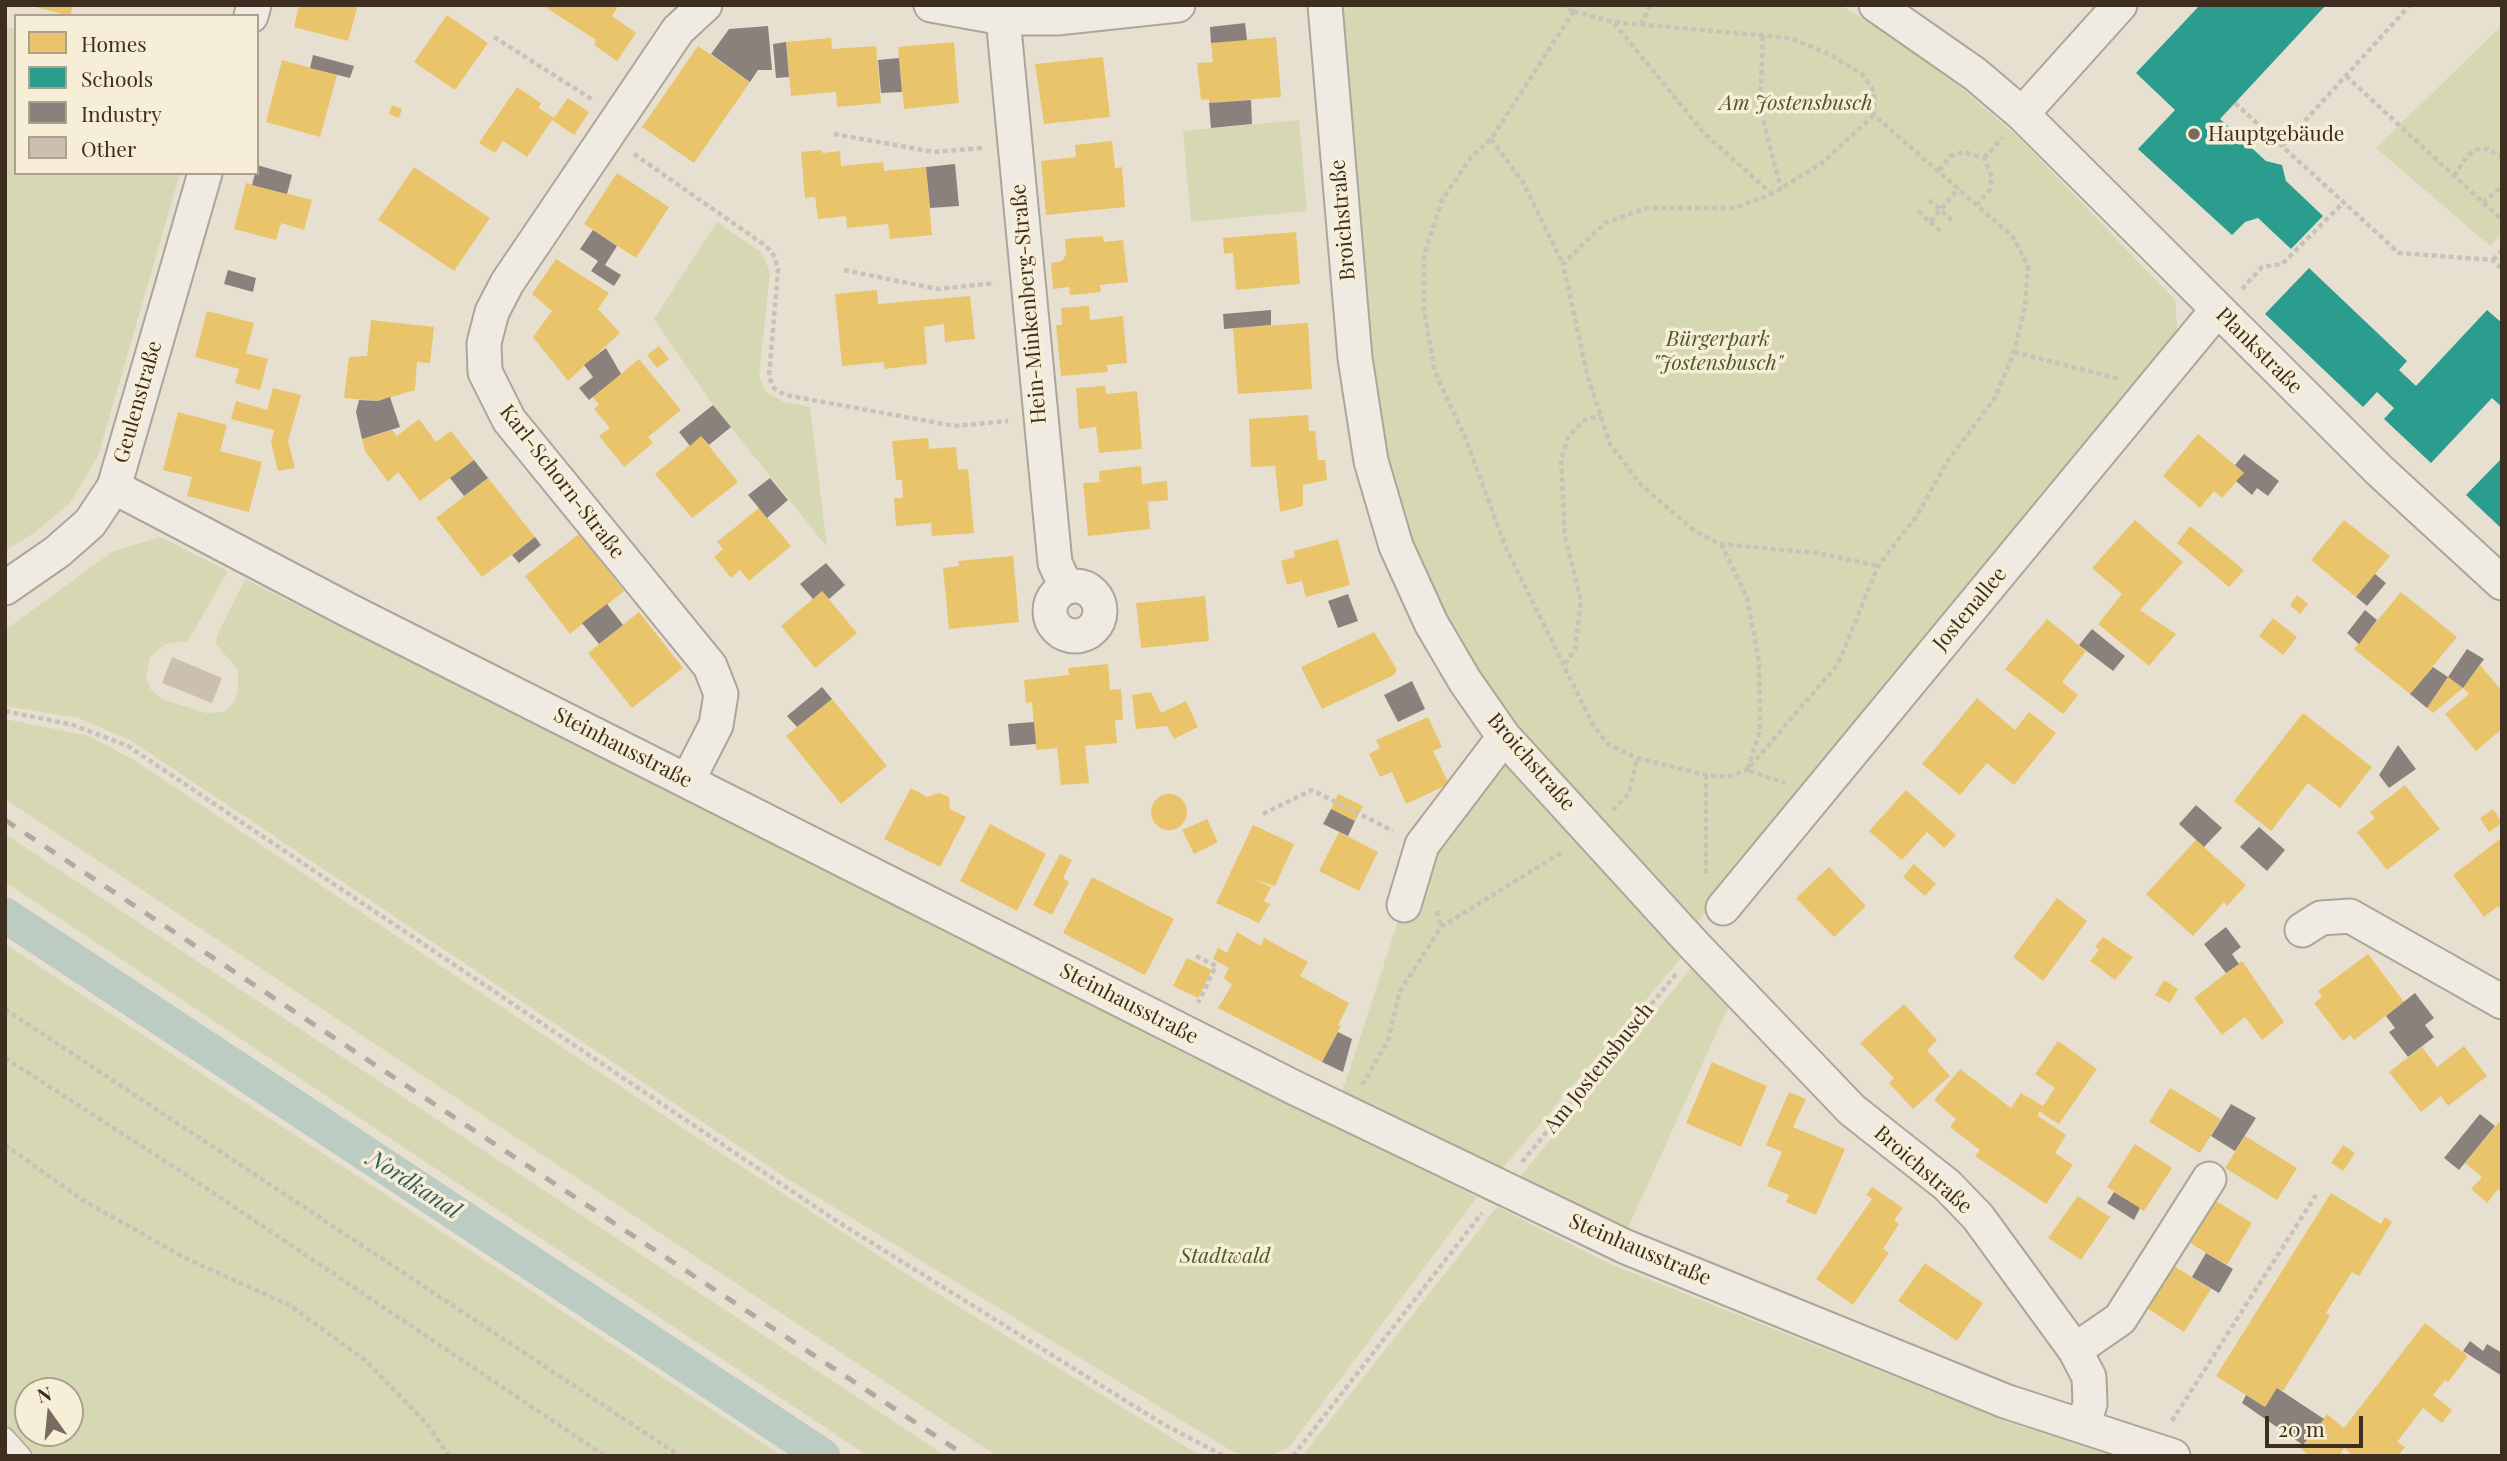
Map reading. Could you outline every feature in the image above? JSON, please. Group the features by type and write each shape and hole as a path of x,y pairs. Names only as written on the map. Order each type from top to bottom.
{"street":[{"name":"Karl-Schorn-Straße","path":"688,780 716,725 721,694 710,666 509,420 485,372 484,343 492,312 502,293 678,30 705,5"},
{"path":"931,5 1003,18 1057,18 1178,5"},
{"name":"Broichstraße","path":"1325,5 1355,358 1371,461 1396,546 1431,623 1465,681 1504,737 1694,945 1852,1110 1947,1185 1970,1209 2075,1350 2089,1377 2090,1404 2083,1426"},
{"path":"1875,5 1975,74 2022,114 2120,5"},
{"name":"Hein-Minkenberg-Straße","path":"1003,18 1039,418 1055,563 1066,587"},
{"name":"Plankstraße","path":"2022,114 2380,471 2502,583"},
{"name":"Geulenstraße","path":"5,587 57,552 90,523 114,488 204,175"},
{"name":"Jostenallee","path":"1714,899 1816,794 2217,310"},
{"name":"Steinhausstraße","path":"114,488 1345,1113 1626,1247 2005,1401 2164,1452"},
{"path":"1404,905 1422,845 1504,737"},
{"path":"2302,930 2321,918 2350,916 2502,1002"},
{"path":"2075,1350 2120,1319 2209,1179"}],"lane":[{"path":"5,1437 22,1456"}],"path":[{"path":"1561,5 1613,22 1790,38 1829,54 1862,74 1874,91 1874,115 1822,163 1781,189 1734,208 1647,208 1605,223 1563,264"},
{"path":"1641,25 1650,5"},
{"path":"2283,146 2410,5"},
{"path":"1574,11 1491,139 1471,157 1442,200 1424,255 1424,310 1435,372 1465,437 1506,548 1593,725 1608,744 1637,758 1706,775 1727,777 1748,770 1838,664 1878,566 1916,517 1949,459 1995,398 2014,352 2025,307 2028,266 2013,237 1940,170 1874,115"},
{"path":"1613,22 1704,133 1772,194"},
{"path":"1763,36 1760,108 1781,189"},
{"path":"494,37 613,126 766,246 775,257 778,270 769,377 774,388 785,395 955,426 1039,418"},
{"path":"2346,76 2502,220"},
{"path":"2235,103 2399,253 2493,260 2502,269"},
{"path":"834,134 934,152 1014,145"},
{"path":"1491,139 1523,182 1563,264 1587,374 1610,444 1641,485 1695,531 1720,544 1817,553 1878,566"},
{"path":"2454,176 2468,155 2478,149 2497,152 2502,158"},
{"path":"1940,170 1951,156 1964,152 1984,158 1993,178 1989,191 1978,204"},
{"path":"2483,203 2502,187"},
{"path":"1930,222 1959,188"},
{"path":"1929,200 1954,221"},
{"path":"2217,310 2229,303 2262,267 2282,264 2343,203"},
{"path":"1918,211 1943,233"},
{"path":"2493,260 2502,251"},
{"path":"844,270 937,289 1027,280"},
{"path":"2014,352 2154,386"},
{"path":"1565,664 1575,649 1581,600 1565,537 1561,460 1568,437 1583,421 1600,415"},
{"path":"1720,544 1747,597 1759,660 1760,731 1748,770"},
{"path":"5,711 73,725 128,746 832,1218 1163,1424 1224,1456"},
{"path":"1345,1113 1388,1041 1400,991 1441,927 1592,833 1629,793 1637,758"},
{"path":"1748,770 1816,794"},
{"path":"1706,775 1714,899"},
{"path":"1263,814 1312,790 1422,845"},
{"name":"Am Jostensbusch","path":"1293,1456 1500,1187 1684,965 1694,945"},
{"path":"1184,1032 1216,966 1196,956"},
{"path":"5,1009 680,1456"},
{"path":"5,1058 182,1172 605,1456"},
{"path":"5,1146 85,1201 176,1253 289,1306 365,1360 428,1425 449,1456"},
{"path":"2164,1452 2316,1195"}],"green space":[{"name":"Bürgerpark \"Jostensbusch\"","path":"1335,5 1841,5 1893,37 1959,86 2020,139 2175,300 2178,337 1695,925 1507,720 1444,620 1409,538 1383,456 1368,359"},
{"path":"2502,25 2502,234 2490,246 2376,148"},
{"path":"5,26 14,28 14,175 179,175 98,456 70,503 34,533 5,551"},
{"path":"1299,120 1307,211 1191,222 1183,131"},
{"path":"717,222 761,252 770,272 759,376 766,392 784,402 810,407 827,547 713,405 654,319"},
{"name":"Stadtwald","path":"160,537 228,571 188,641 165,644 150,657 146,676 150,689 164,700 206,713 225,712 233,703 238,691 238,670 216,644 217,636 245,579 1477,1197 1289,1447 1270,1456 1235,1453 788,1179 130,740 78,718 5,706 5,630 112,552"},
{"path":"5,719 89,736 134,760 687,1131 930,1289 1201,1456 997,1456 5,799"},
{"path":"1504,764 1684,955 1501,1170 1342,1093 1399,918 1429,856"},
{"path":"5,834 946,1456 868,1456 5,882"},
{"path":"5,944 782,1456 5,1456"},
{"path":"1694,965 1730,1003 1627,1230 1519,1178"},
{"path":"1497,1207 1610,1264 2008,1422 2112,1456 1302,1456"}],"building: Homes":[{"path":"28,5 73,5 71,14"},
{"path":"299,5 358,5 348,41 294,27"},
{"path":"542,5 619,5 612,16 636,33 617,61 594,45 596,40"},
{"path":"447,15 488,43 455,90 414,62"},
{"path":"1276,37 1281,97 1209,103 1209,99 1201,100 1197,63 1213,62 1211,43"},
{"path":"831,38 832,49 876,46 881,103 837,107 836,92 791,96 786,42"},
{"path":"954,42 959,103 904,109 898,47"},
{"path":"698,46 750,82 694,163 642,127"},
{"path":"1103,57 1110,117 1044,124 1035,64"},
{"path":"282,60 337,75 320,137 266,122"},
{"path":"517,87 541,103 539,108 554,118 568,98 589,112 574,135 552,120 527,157 503,141 495,153 479,143"},
{"path":"392,105 402,109 399,118 389,114"},
{"path":"1112,141 1115,168 1122,167 1125,207 1046,215 1041,161 1076,157 1075,145"},
{"path":"822,150 822,153 840,151 841,166 883,162 884,171 926,167 932,235 890,239 888,224 847,228 846,216 818,219 815,197 805,198 801,152"},
{"path":"414,167 490,218 454,271 378,220"},
{"path":"617,173 669,207 636,258 584,224"},
{"path":"246,183 312,200 304,230 281,223 276,240 234,229"},
{"path":"1296,232 1300,284 1236,290 1233,253 1224,254 1223,238"},
{"path":"1103,236 1104,242 1123,240 1128,282 1100,285 1101,292 1070,295 1069,287 1053,289 1051,263 1062,261 1066,255 1065,239"},
{"path":"556,259 609,293 598,309 620,333 568,381 533,337 552,311 532,294"},
{"path":"877,290 878,304 970,296 975,339 945,342 944,324 924,327 927,364 884,369 884,362 842,366 835,294"},
{"path":"1089,306 1090,320 1123,316 1127,363 1107,365 1108,372 1061,376 1056,325 1062,325 1061,308"},
{"path":"207,311 254,323 246,353 268,359 260,390 235,383 239,369 195,357"},
{"path":"371,320 434,327 430,363 417,362 415,390 378,401 344,398 349,357 367,356"},
{"path":"1308,323 1312,389 1238,394 1233,328"},
{"path":"659,346 669,359 657,368 647,355"},
{"path":"639,359 681,410 648,437 653,443 624,467 599,436 610,428 594,409 599,405 593,397"},
{"path":"1105,386 1106,394 1137,391 1142,449 1099,453 1096,427 1079,429 1076,388"},
{"path":"273,388 301,395 288,441 295,468 278,471 271,442 274,430 231,419 236,401 267,410"},
{"path":"178,412 227,425 220,451 262,462 249,512 187,496 192,477 163,470"},
{"path":"1308,415 1309,431 1315,431 1318,460 1325,460 1327,480 1303,485 1303,506 1280,512 1275,466 1251,467 1249,419"},
{"path":"419,419 436,442 451,431 474,460 420,501 398,472 388,482 365,451 362,439 392,430 397,436"},
{"path":"2198,434 2244,473 2222,498 2214,491 2200,508 2163,476"},
{"path":"701,436 738,482 692,518 655,474"},
{"path":"928,438 929,449 956,447 958,470 968,469 974,533 932,536 931,523 896,526 894,498 903,498 902,480 896,480 892,441"},
{"path":"1141,466 1142,484 1167,481 1168,500 1148,502 1150,529 1088,536 1083,483 1100,482 1099,471"},
{"path":"488,478 535,537 482,577 436,518"},
{"path":"759,508 791,546 749,581 740,570 731,578 714,557 723,549 717,542"},
{"path":"2135,520 2183,562 2140,610 2176,634 2149,666 2098,624 2122,594 2092,568"},
{"path":"2344,520 2390,556 2356,597 2311,560"},
{"path":"2190,526 2244,570 2229,587 2177,543"},
{"path":"579,534 624,591 570,634 525,576"},
{"path":"1338,539 1350,585 1306,597 1302,581 1287,585 1281,561 1295,557 1294,551"},
{"path":"1013,556 1019,622 949,629 943,568 959,566 958,561"},
{"path":"822,591 857,633 815,668 781,626"},
{"path":"2401,592 2457,637 2410,694 2354,649"},
{"path":"2297,595 2308,604 2300,614 2290,605"},
{"path":"1205,596 1209,641 1141,648 1136,603"},
{"path":"639,612 683,668 632,708 588,653"},
{"path":"2273,618 2297,637 2283,655 2259,636"},
{"path":"2047,619 2086,651 2062,682 2078,695 2063,714 2005,669"},
{"path":"1374,632 1397,670 1394,675 1322,709 1301,667"},
{"path":"1108,664 1110,690 1121,689 1123,720 1115,720 1117,743 1085,746 1089,783 1061,785 1057,748 1036,750 1032,702 1026,703 1024,680 1069,675 1068,668"},
{"path":"2480,665 2502,691 2502,729 2476,751 2445,714 2469,694 2463,688"},
{"path":"2448,677 2463,688 2433,713 2427,708"},
{"path":"1151,692 1161,713 1186,701 1198,727 1174,739 1167,726 1136,729 1132,695"},
{"path":"1977,698 2015,730 2029,712 2056,733 2014,785 1987,763 1960,795 1922,764"},
{"path":"832,699 887,766 841,804 786,736"},
{"path":"2303,713 2372,767 2340,808 2308,783 2271,831 2234,801"},
{"path":"1428,717 1442,747 1433,751 1449,784 1406,804 1392,772 1380,777 1369,754 1380,748 1376,740"},
{"path":"2405,785 2440,829 2387,870 2357,832 2375,818 2370,812"},
{"path":"911,788 927,797 939,793 949,797 950,809 966,817 940,867 884,839"},
{"path":"1906,790 1956,835 1944,848 1927,832 1902,860 1869,831"},
{"path":"1169,794 1181,800 1187,812 1181,824 1169,830 1157,824 1151,812 1157,800"},
{"path":"1338,794 1363,806 1355,821 1331,809"},
{"path":"2493,809 2502,823 2489,832 2480,818"},
{"path":"1207,819 1218,842 1194,854 1182,830"},
{"path":"990,824 1046,854 1017,911 960,881"},
{"path":"1253,825 1294,844 1275,886 1254,879 1271,887 1264,901 1270,904 1259,923 1216,903"},
{"path":"1339,832 1378,852 1359,891 1319,871"},
{"path":"2500,839 2502,911 2498,906 2484,917 2453,875"},
{"path":"2196,840 2246,885 2227,906 2224,902 2193,936 2146,894"},
{"path":"1060,854 1072,860 1063,878 1069,882 1052,915 1033,905"},
{"path":"1914,864 1936,884 1925,896 1903,877"},
{"path":"1829,867 1866,906 1834,937 1796,898"},
{"path":"1092,877 1174,919 1145,975 1063,933"},
{"path":"2057,898 2087,921 2043,981 2013,957"},
{"path":"1237,932 1261,946 1264,938 1308,962 1300,976 1349,1003 1338,1025 1341,1026 1322,1062 1218,1008 1232,985 1224,978 1229,968 1213,959 1218,948 1227,953"},
{"path":"2103,937 2133,957 2115,980 2090,961 2099,950 2095,947"},
{"path":"2368,954 2404,1002 2354,1040 2350,1035 2343,1041 2314,1003 2322,997 2318,991"},
{"path":"1187,958 1212,970 1198,998 1173,986"},
{"path":"2242,961 2284,1022 2262,1040 2245,1017 2222,1035 2194,998"},
{"path":"2164,980 2178,989 2170,1003 2155,995"},
{"path":"1904,1004 1937,1040 1927,1050 1950,1076 1913,1109 1889,1083 1894,1078 1860,1043"},
{"path":"2058,1041 2097,1069 2059,1124 2039,1111 2038,1116 2066,1135 2055,1153 2073,1165 2046,1204 1975,1156 1980,1150 1950,1127 1956,1119 1934,1100 1960,1069 2011,1108 2021,1093 2043,1106 2055,1088 2035,1074"},
{"path":"2464,1046 2487,1076 2448,1106 2441,1096 2421,1112 2389,1072 2422,1047 2437,1067"},
{"path":"1712,1062 1767,1086 1741,1147 1686,1123"},
{"path":"2170,1088 2221,1119 2200,1153 2149,1122"},
{"path":"1789,1092 1806,1099 1793,1127 1845,1149 1816,1215 1786,1202 1789,1195 1767,1186 1782,1152 1766,1145"},
{"path":"2499,1122 2502,1125 2502,1193 2498,1189 2487,1203 2471,1189 2482,1177 2465,1163"},
{"path":"2245,1136 2297,1168 2277,1200 2225,1168"},
{"path":"2135,1144 2172,1168 2144,1211 2107,1187"},
{"path":"2343,1145 2355,1153 2343,1171 2331,1163"},
{"path":"1872,1187 1903,1208 1894,1220 1899,1224 1883,1249 1889,1253 1853,1305 1816,1279 1872,1199 1866,1195"},
{"path":"2331,1193 2381,1224 2385,1217 2392,1222 2359,1276 2352,1272 2326,1313 2330,1316 2283,1391 2277,1388 2265,1407 2216,1376"},
{"path":"2078,1196 2110,1217 2081,1260 2048,1238"},
{"path":"2216,1201 2252,1223 2227,1265 2190,1243"},
{"path":"1925,1263 1983,1303 1957,1341 1898,1301"},
{"path":"2174,1266 2211,1289 2184,1332 2147,1308"},
{"path":"2425,1323 2468,1356 2448,1382 2445,1380 2433,1395 2452,1410 2442,1423 2423,1408 2397,1442 2405,1447 2398,1456 2354,1456 2344,1448 2339,1456 2310,1456 2301,1449 2327,1414 2344,1428"}],"building: Schools":[{"name":"Hauptgebäude","path":"2200,5 2326,5 2220,119 2266,161 2282,165 2286,181 2323,216 2291,249 2258,218 2245,222 2232,235 2138,149 2175,110 2136,73"},
{"path":"2309,268 2407,361 2399,370 2416,386 2487,310 2502,323 2502,407 2492,398 2431,463 2384,419 2394,408 2377,392 2363,407 2265,314"},
{"path":"2502,458 2502,529 2466,495"}],"building: Industry":[{"path":"1245,23 1247,40 1211,43 1210,27"},
{"path":"768,26 772,70 758,70 750,82 711,54 729,29"},
{"path":"786,42 789,77 776,78 773,44"},
{"path":"313,55 354,66 350,78 310,68"},
{"path":"899,58 902,92 881,93 878,60"},
{"path":"1251,100 1252,124 1211,128 1209,103"},
{"path":"955,164 959,206 930,208 926,167"},
{"path":"259,166 292,175 287,194 252,185 254,175 259,175"},
{"path":"593,230 617,246 605,265 621,275 614,286 591,271 598,261 580,249"},
{"path":"228,270 256,278 253,292 224,284"},
{"path":"1271,310 1271,325 1224,329 1223,314"},
{"path":"606,348 621,374 589,400 579,388 593,377 584,365"},
{"path":"390,397 400,427 362,439 356,412 359,400 378,401"},
{"path":"713,405 731,427 709,445 701,436 690,446 679,432"},
{"path":"2244,454 2279,481 2268,496 2257,488 2252,495 2236,481 2244,473 2235,465"},
{"path":"474,460 488,478 464,496 450,478"},
{"path":"770,478 788,500 767,518 748,495"},
{"path":"535,537 541,545 519,563 512,555"},
{"path":"826,563 845,585 829,599 822,591 813,599 800,584"},
{"path":"2375,574 2386,583 2367,606 2356,597"},
{"path":"1348,594 1358,621 1338,628 1328,601"},
{"path":"607,604 623,625 599,644 582,623"},
{"path":"2365,610 2377,620 2359,644 2347,633"},
{"path":"2092,629 2125,656 2113,671 2079,645"},
{"path":"2467,649 2484,659 2463,688 2448,677"},
{"path":"2433,667 2448,677 2427,708 2410,694"},
{"path":"1412,681 1425,709 1398,722 1384,695"},
{"path":"822,687 832,699 797,727 787,716"},
{"path":"1034,722 1036,744 1010,746 1008,724"},
{"path":"2398,745 2416,769 2389,788 2379,775"},
{"path":"2196,805 2222,828 2204,847 2179,824"},
{"path":"1331,809 1355,821 1348,836 1323,824"},
{"path":"2259,827 2285,850 2267,871 2240,847"},
{"path":"2226,927 2241,947 2232,954 2239,964 2226,973 2204,944"},
{"path":"2415,993 2434,1018 2425,1025 2434,1037 2408,1057 2389,1032 2395,1028 2386,1016"},
{"path":"1338,1032 1352,1039 1343,1072 1322,1062"},
{"path":"2231,1104 2256,1118 2235,1151 2211,1136"},
{"path":"2480,1114 2495,1126 2459,1170 2444,1158"},
{"path":"2114,1192 2140,1208 2134,1220 2107,1203"},
{"path":"2206,1253 2233,1269 2219,1293 2192,1277"},
{"path":"2470,1341 2483,1351 2487,1344 2502,1353 2502,1376 2463,1351"},
{"path":"2277,1388 2324,1419 2303,1445 2242,1403 2246,1395 2265,1407"}],"building: Other":[{"path":"172,657 222,678 212,703 162,683"}],"waterway":[{"name":"Nordkanal","path":"5,915 823,1456"}],"railway":[{"path":"5,820 966,1456"}],"place":[{"name":"Hauptgebäude","path":"2194,134"}]}
